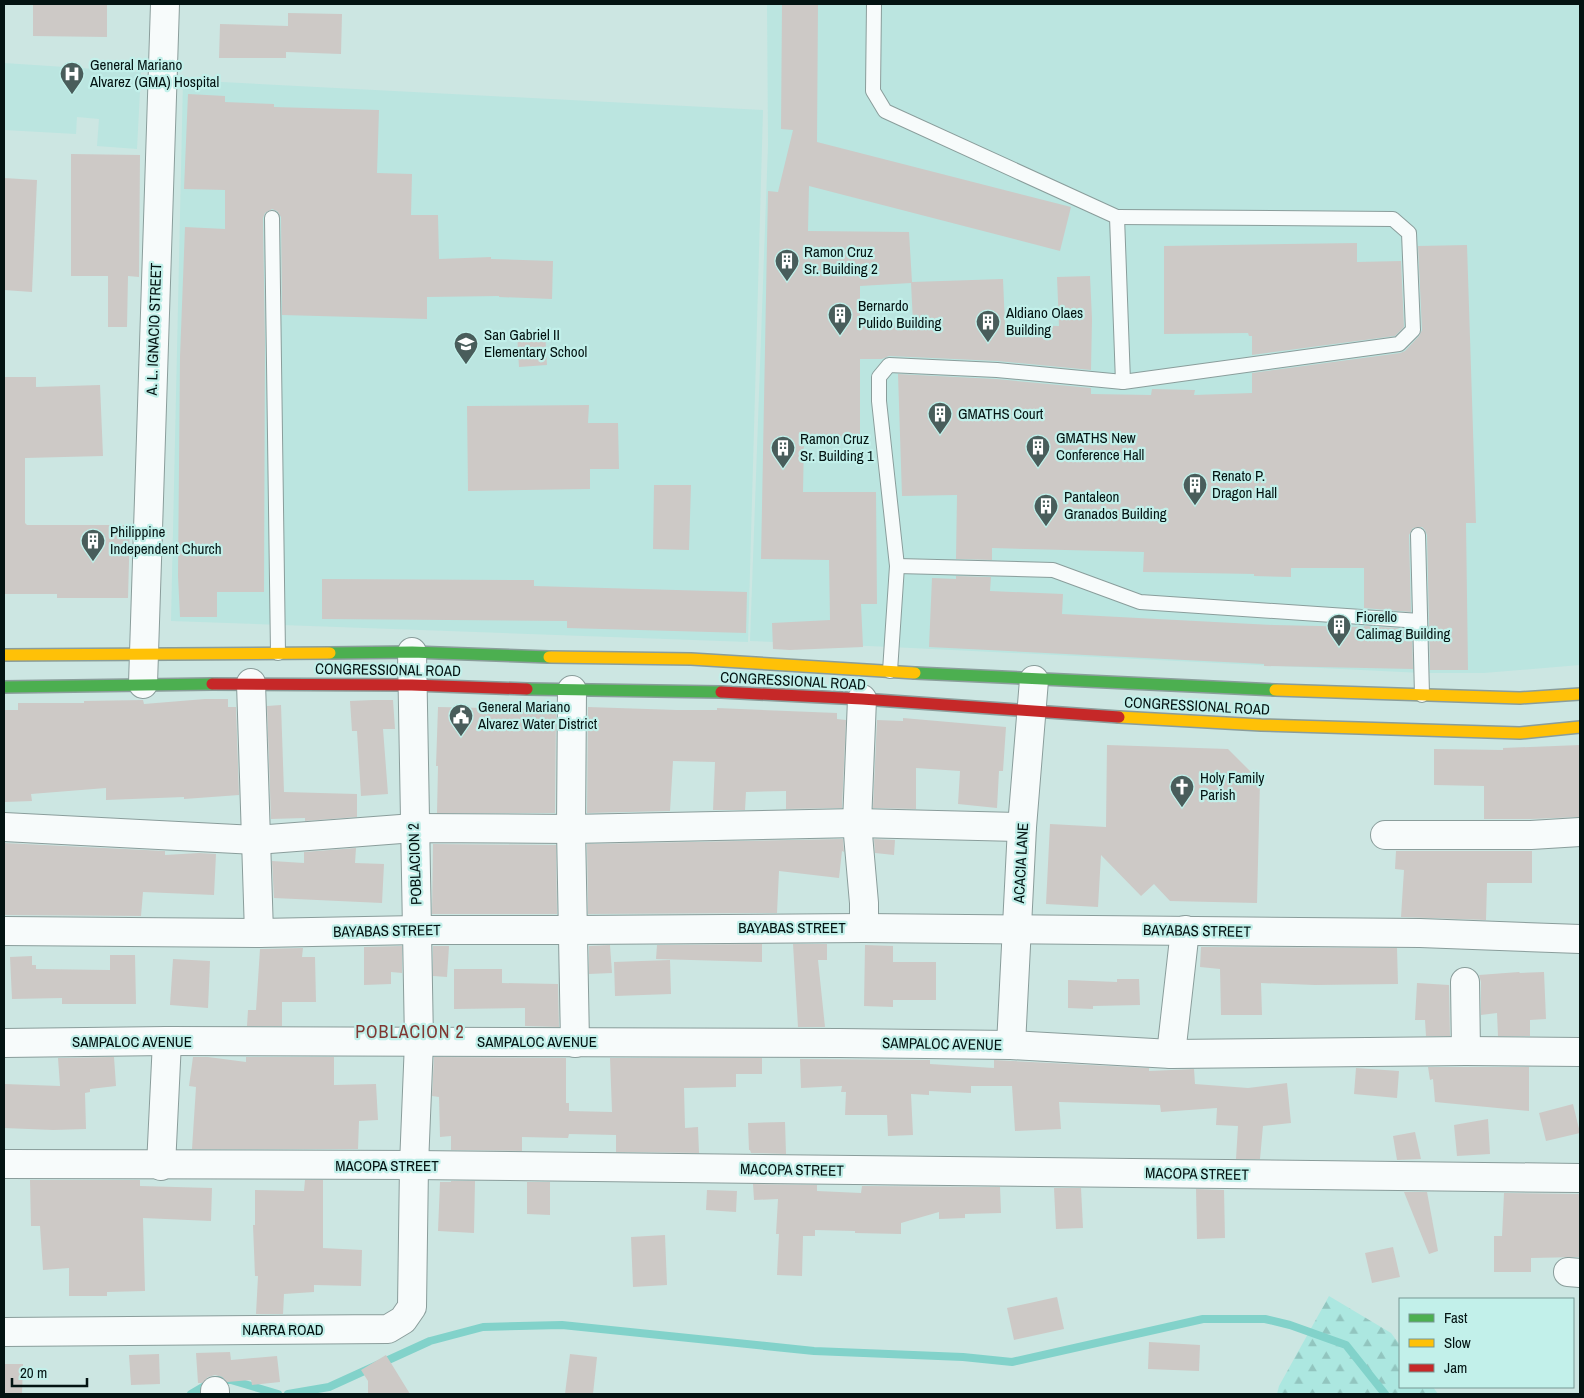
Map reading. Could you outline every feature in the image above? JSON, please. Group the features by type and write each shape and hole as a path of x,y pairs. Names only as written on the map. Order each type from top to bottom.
{"main road":[{"name":"CONGRESSIONAL ROAD","path":"4,655 412,652 501,656 691,659 1034,680 1422,695 1520,698 1580,694"},
{"name":"CONGRESSIONAL ROAD","path":"4,687 251,683 689,691 862,699 1030,712 1261,725 1510,733 1580,728"}],"street":[{"name":"A. L. IGNACIO STREET","path":"143,684 165,4"},
{"name":"POBLACION 2","path":"412,652 419,1042 414,1166"},
{"name":"ACACIA LANE","path":"1011,1045 1022,826 1034,680"},
{"path":"251,683 259,933"},
{"path":"572,690 571,829 575,1042"},
{"path":"862,699 857,823 864,903 864,928"},
{"path":"4,827 256,840 414,828 571,829 857,823 1022,826"},
{"path":"1385,835 1531,835 1580,832"},
{"name":"BAYABAS STREET","path":"4,931 259,933 418,930 864,928 1420,933 1580,939"},
{"path":"1171,1054 1185,930"},
{"path":"1465,982 1466,1051"},
{"path":"161,1166 166,1041"},
{"name":"SAMPALOC AVENUE","path":"4,1043 166,1041 1011,1045 1171,1054 1466,1051 1580,1052"},
{"name":"MACOPA STREET","path":"4,1164 414,1166 1580,1178"},
{"name":"NARRA ROAD","path":"4,1332 388,1329 403,1320 412,1307 414,1166"}],"lane":[{"path":"874,4 873,91 884,111 1117,217 1393,219 1409,233 1413,330 1399,344 1123,382 997,370 889,366 879,377 879,401 898,566 890,671"},
{"path":"1117,217 1123,382"},
{"path":"272,218 278,654"},
{"path":"1418,535 1422,695"},
{"path":"898,566 1053,570 1140,602 1420,621"}],"shaded area":[{"path":"767,4 1580,4 1580,665 1484,673 1422,673 750,641 768,145"},
{"name":"General Mariano Alvarez (GMA) Hospital","path":"4,63 141,72 137,149 97,146 99,119 77,117 76,134 4,130"},
{"name":"San Gabriel II Elementary School","path":"183,80 763,110 748,642 171,621"}],"green space":[{"path":"1329,1296 1391,1333 1399,1344 1399,1388 1434,1388 1438,1394 1277,1394 1279,1386"}],"building":[{"path":"33,4 107,4 107,37 33,36"},
{"path":"782,4 818,4 817,142 1071,207 1060,251 809,186 808,231 909,232 912,282 1003,279 1005,325 1059,326 1057,277 1090,276 1092,319 1091,370 997,361 889,356 882,359 860,359 860,440 804,440 803,492 876,492 877,604 861,604 863,647 773,649 772,623 830,620 829,560 761,559 768,191 778,192 793,130 781,129","holes":["911,283 913,323 860,323 860,286"]},
{"path":"288,13 342,14 341,54 286,52 286,58 219,58 220,24 288,26"},
{"path":"188,94 225,96 225,102 274,104 274,107 379,110 377,173 412,174 411,215 438,215 439,259 491,257 491,259 553,261 552,299 499,296 427,297 427,319 282,315 281,217 277,211 272,209 265,213 263,218 265,341 264,592 217,592 217,617 180,617 178,576 180,357 185,227 225,229 225,190 184,189"},
{"path":"71,154 140,155 139,277 128,276 127,327 108,327 108,276 71,276"},
{"path":"4,178 37,180 32,292 4,290"},
{"path":"1357,243 1357,262 1401,261 1404,327 1395,336 1252,355 1252,336 1249,336 1248,333 1164,334 1164,246"},
{"path":"1467,245 1476,523 1466,523 1468,670 1430,670 1427,535 1422,527 1413,528 1409,535 1411,612 1364,608 1364,568 1291,568 1291,577 1254,576 1254,574 1143,572 1144,552 992,548 992,560 956,559 957,495 902,496 898,374 996,379 1091,388 1091,394 1151,395 1152,389 1195,390 1194,395 1252,393 1252,373 1405,351 1422,330 1418,246"},
{"path":"545,332 547,365 519,367 517,334"},
{"path":"4,377 36,377 36,387 100,385 103,456 25,458 25,523 27,525 130,525 128,598 57,598 57,594 4,594"},
{"path":"589,405 588,423 618,423 619,469 590,469 590,489 468,491 467,406"},
{"path":"654,485 691,485 689,550 653,549"},
{"path":"956,576 991,577 990,591 1063,594 1062,614 1274,625 1364,626 1412,629 1413,669 1264,666 1264,664 929,647 932,578 956,579"},
{"path":"322,579 534,580 534,586 747,592 746,633 567,628 567,621 322,619"},
{"path":"228,699 228,707 236,707 239,795 184,799 184,797 106,800 106,788 31,794 32,801 5,802 4,710 18,710 18,703 84,703 84,701 143,700 144,704"},
{"path":"393,700 395,729 383,729 388,794 361,796 357,731 352,731 350,701"},
{"path":"281,705 284,792 357,794 357,817 305,821 305,818 271,819 267,706"},
{"path":"438,707 531,709 531,713 556,713 555,813 437,813"},
{"path":"588,707 677,710 717,710 717,708 837,713 837,719 846,720 842,808 786,809 786,791 746,792 745,810 713,810 715,762 673,761 670,811 587,813"},
{"path":"903,718 1006,727 1003,771 999,771 997,808 958,804 960,771 916,768 916,809 873,808 877,720 903,721"},
{"name":"Holy Family Parish","path":"1107,745 1228,749 1260,781 1257,903 1170,901 1154,884 1141,896 1101,855 1098,907 1046,904 1050,824 1106,827"},
{"path":"1580,745 1580,817 1484,819 1484,786 1434,785 1434,749 1503,750 1503,748"},
{"path":"843,839 844,852 842,851 839,878 779,871 777,913 588,914 587,844"},
{"path":"874,839 895,840 894,855 875,853"},
{"path":"4,843 165,851 165,855 216,854 214,895 143,892 141,916 4,915"},
{"path":"433,844 556,845 557,914 432,914"},
{"path":"356,848 355,863 384,864 382,903 274,898 272,861 304,863 304,852"},
{"path":"1396,851 1532,851 1532,883 1487,883 1486,920 1401,917 1404,870 1395,869"},
{"path":"762,944 762,962 656,959 657,945"},
{"path":"793,944 827,944 827,960 818,960 825,1027 798,1027"},
{"path":"610,945 612,973 589,974 589,946"},
{"path":"865,945 893,946 893,962 936,962 936,1000 893,1000 893,1007 864,1006"},
{"path":"402,946 402,973 391,972 391,984 364,985 364,947"},
{"path":"433,946 449,946 447,977 433,976"},
{"path":"1201,947 1397,948 1398,984 1315,985 1261,983 1262,1015 1221,1015 1220,969 1200,967"},
{"path":"303,948 302,957 315,957 316,1002 282,1002 282,1026 247,1026 248,1010 256,1010 260,949"},
{"path":"110,955 135,955 136,1004 62,1004 62,998 12,999 10,957 32,956 32,965 36,965 36,969 110,970"},
{"path":"173,959 210,961 208,1008 170,1005"},
{"path":"670,960 671,994 615,996 614,962"},
{"path":"454,969 502,969 502,983 558,984 559,1027 525,1026 525,1008 454,1009"},
{"path":"1544,972 1546,1019 1530,1020 1530,1036 1498,1036 1497,1013 1481,1015 1481,982 1479,975"},
{"path":"1117,979 1139,979 1140,1005 1093,1006 1093,1009 1068,1008 1068,980 1117,982"},
{"path":"1417,983 1449,985 1450,1036 1426,1036 1425,1020 1415,1020"},
{"path":"114,1057 116,1086 90,1089 90,1092 85,1093 86,1129 4,1128 4,1084 60,1086 58,1058"},
{"path":"193,1057 246,1062 246,1057 334,1057 334,1085 376,1084 378,1120 359,1121 358,1149 192,1149 196,1087 189,1086"},
{"path":"434,1057 566,1058 566,1103 569,1103 569,1111 612,1112 610,1058 762,1058 762,1074 736,1074 736,1087 684,1088 685,1128 698,1127 699,1153 616,1152 616,1135 569,1134 568,1138 522,1137 522,1151 451,1150 451,1136 440,1137 439,1097 432,1096"},
{"path":"800,1059 930,1060 930,1064 994,1068 994,1060 1149,1068 1149,1071 1194,1069 1195,1084 1248,1088 1287,1083 1291,1123 1263,1126 1260,1159 1236,1159 1238,1126 1216,1125 1217,1108 1161,1112 1160,1105 1059,1102 1061,1129 1015,1131 1012,1086 971,1086 971,1093 929,1091 929,1095 911,1094 913,1135 888,1136 887,1115 845,1115 846,1092 841,1092 842,1086 801,1088"},
{"path":"1428,1067 1529,1067 1529,1111 1435,1102 1433,1079 1430,1080"},
{"path":"1356,1068 1399,1071 1397,1098 1354,1094"},
{"path":"1573,1104 1580,1133 1546,1141 1539,1113"},
{"path":"1488,1119 1490,1154 1457,1156 1454,1125"},
{"path":"785,1122 786,1154 751,1153 749,1150 748,1123"},
{"path":"1415,1132 1421,1159 1397,1160 1393,1136"},
{"path":"30,1180 140,1180 140,1186 212,1188 211,1221 143,1218 145,1291 107,1292 107,1296 69,1296 69,1268 43,1270 40,1226 31,1226"},
{"path":"305,1180 323,1180 323,1248 362,1250 361,1286 314,1285 314,1292 284,1294 283,1314 256,1314 258,1276 255,1276 253,1225 255,1225 255,1190 304,1191"},
{"path":"475,1181 474,1233 438,1231 440,1182"},
{"path":"527,1182 550,1182 550,1215 527,1214"},
{"path":"753,1184 817,1185 817,1191 861,1193 862,1186 1000,1187 1001,1213 965,1214 965,1218 939,1219 939,1212 901,1223 901,1234 815,1230 815,1236 803,1236 802,1276 777,1275 779,1234 776,1234 778,1199 754,1200"},
{"path":"1054,1188 1081,1188 1083,1228 1056,1229"},
{"path":"1196,1189 1224,1190 1225,1238 1197,1239"},
{"path":"707,1190 737,1191 736,1212 706,1210"},
{"path":"1404,1192 1427,1192 1438,1251 1429,1254"},
{"path":"1504,1193 1580,1194 1579,1257 1531,1258 1531,1272 1494,1272 1494,1236 1502,1236"},
{"path":"665,1235 667,1285 633,1287 631,1237"},
{"path":"1393,1247 1400,1277 1372,1283 1365,1253"},
{"path":"1057,1297 1064,1329 1014,1340 1007,1308"},
{"path":"1149,1342 1200,1345 1199,1371 1148,1369"},
{"path":"230,1352 231,1360 277,1356 280,1382 252,1385 251,1380 227,1382 222,1377 215,1375 208,1377 202,1383 198,1383 196,1353"},
{"path":"159,1354 160,1384 131,1385 129,1355"},
{"path":"570,1354 597,1357 593,1394 565,1394"},
{"path":"386,1355 410,1394 368,1394 368,1381 361,1370"},
{"path":"4,1364 23,1364 22,1394 4,1394"}],"waterway":[{"path":"288,1394 329,1387 430,1341 483,1327 562,1325 814,1351 963,1357 1012,1362 1203,1319 1265,1319 1290,1325 1346,1345 1385,1394"},
{"path":"191,1394 215,1380 231,1380 278,1394"}],"traffic: fast":[{"path":"330,653 412,652 549,657"},
{"path":"915,673 1275,690"},
{"path":"4,687 212,684"},
{"path":"527,689 721,692"}],"traffic: slow":[{"path":"4,655 330,653"},
{"path":"549,657 691,659 915,673"},
{"path":"1275,690 1520,698 1580,694"},
{"path":"1119,717 1261,725 1520,733 1580,727"}],"traffic: jam":[{"path":"212,684 412,685 527,689"},
{"path":"721,692 862,699 1119,717"}],"place":[{"name":"General Mariano Alvarez (GMA) Hospital","path":"72,95"},
{"name":"Ramon Cruz Sr. Building 2","path":"787,282"},
{"name":"Bernardo Pulido Building","path":"840,336"},
{"name":"Aldiano Olaes Building","path":"988,343"},
{"name":"San Gabriel II Elementary School","path":"466,365"},
{"name":"GMATHS Court","path":"940,435"},
{"name":"GMATHS New Conference Hall","path":"1038,468"},
{"name":"Ramon Cruz Sr. Building 1","path":"783,469"},
{"name":"Renato P. Dragon Hall","path":"1195,506"},
{"name":"Pantaleon Granados Building","path":"1046,527"},
{"name":"Philippine Independent Church","path":"93,562"},
{"name":"Fiorello Calimag Building","path":"1339,647"},
{"name":"General Mariano Alvarez Water District","path":"461,737"},
{"name":"Holy Family Parish","path":"1182,808"}],"district":[{"name":"POBLACION 2","path":"410,1032"}]}
